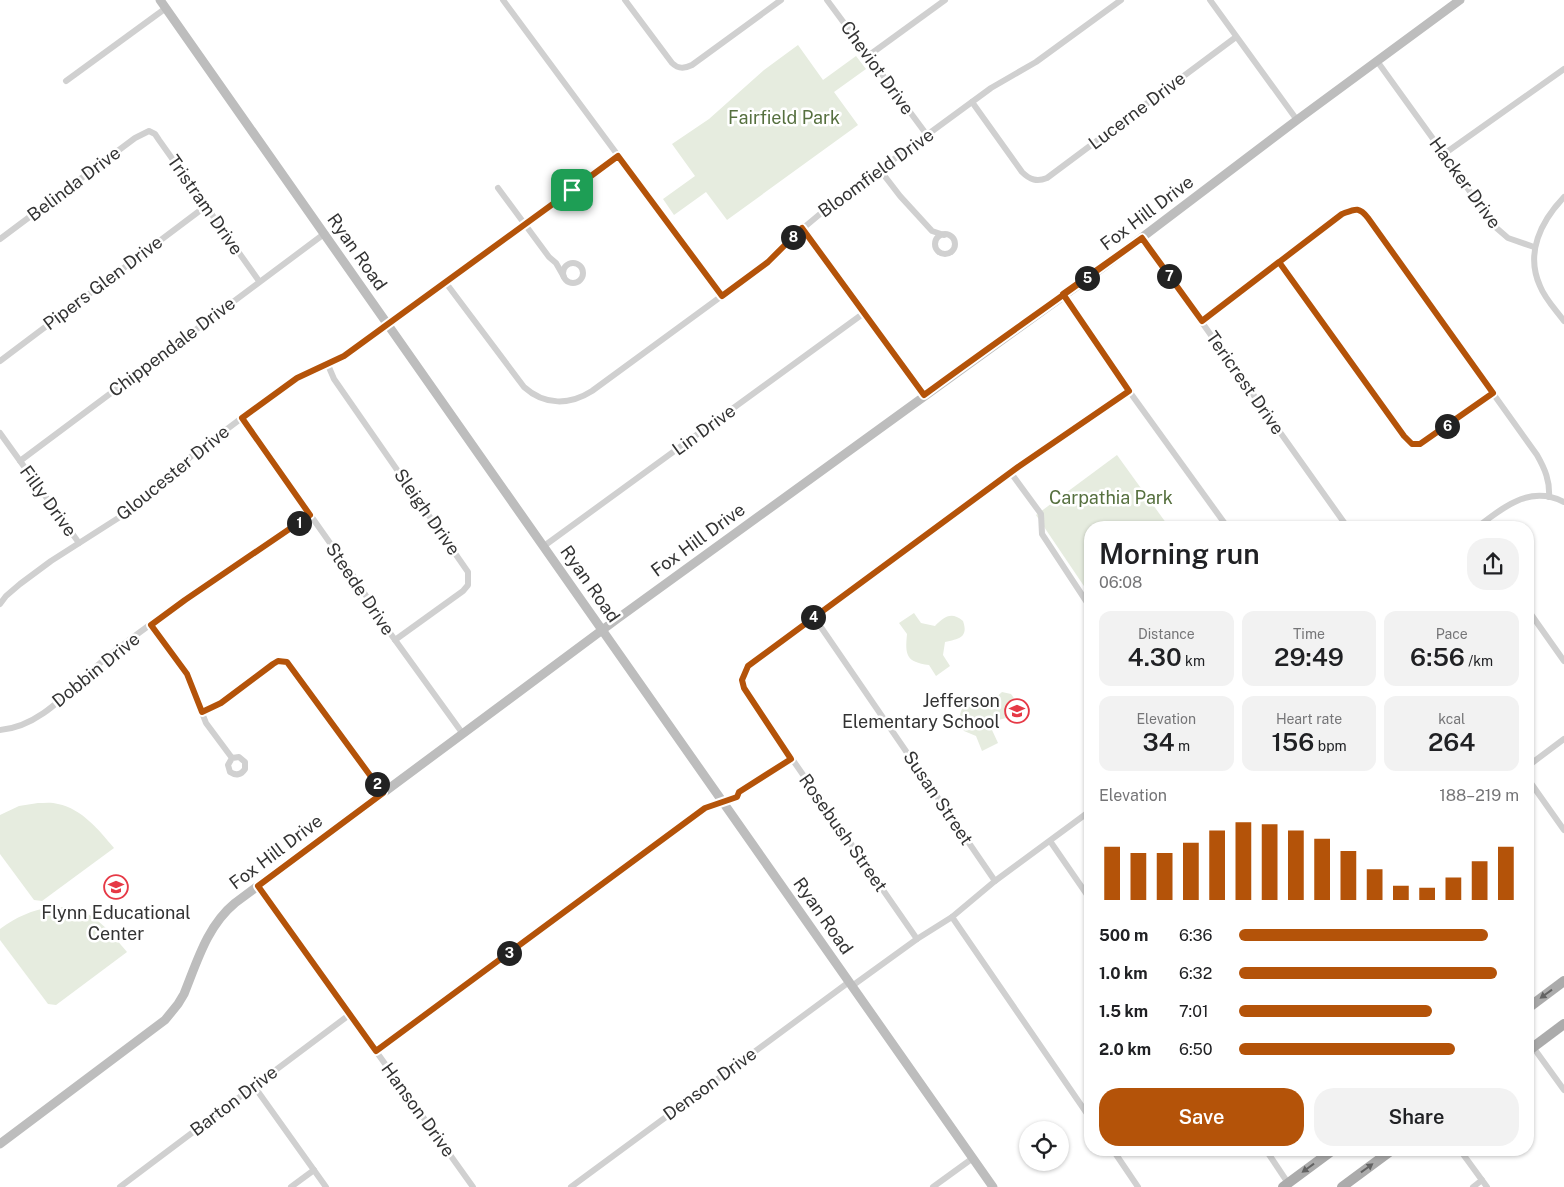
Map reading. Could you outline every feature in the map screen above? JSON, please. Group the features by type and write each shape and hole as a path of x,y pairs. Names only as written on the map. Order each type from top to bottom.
{"main road":[{"path":"1534,1004 1564,981"},
{"path":"1534,1046 1564,1024"},
{"path":"1286,1185 1325,1156"},
{"path":"1342,1187 1384,1156"}],"street":[{"name":"Ryan Road","path":"160,0 993,1187"},
{"path":"503,0 722,296"},
{"path":"625,0 672,63 675,66 684,68 692,65 780,0"},
{"name":"Cheviot Drive","path":"827,0 927,135"},
{"path":"868,56 945,0"},
{"name":"Bloomfield Drive","path":"446,283 524,387 538,397 548,401 562,402 578,399 592,391 768,262 802,228 927,135 1002,81 1036,62 1121,0"},
{"path":"1210,0 1297,120"},
{"name":"Fox Hill Drive","path":"0,1144 165,1020 184,994 214,926 227,909 603,630 1142,238 1297,120 1460,0"},
{"path":"66,81 166,8"},
{"name":"Lucerne Drive","path":"972,102 1022,172 1036,181 1047,178 1236,37"},
{"name":"Hacker Drive","path":"1376,62 1444,154 1493,225 1517,243 1534,247"},
{"path":"1444,154 1564,69"},
{"name":"Tristram Drive","path":"149,130 157,136 260,281"},
{"name":"Belinda Drive","path":"0,239 135,138 149,130"},
{"name":"Gloucester Drive","path":"0,604 20,584 51,561 123,515 194,454 297,378 344,356 618,156"},
{"path":"880,170 900,196 932,231 938,251 944,254 954,248 954,242 950,236 932,231"},
{"path":"498,188 556,263 568,282 574,282 582,277 581,268 573,263 556,263"},
{"path":"1563,319 1539,286 1534,247 1553,208 1564,197"},
{"name":"Pipers Glen Drive","path":"0,361 206,206"},
{"path":"1202,321 1342,214 1356,209 1362,210 1543,465 1550,486 1549,497"},
{"path":"802,228 924,395"},
{"name":"Chippendale Drive","path":"20,461 324,234"},
{"path":"935,243 938,237 944,235"},
{"name":"Tericrest Drive","path":"1142,238 1343,521"},
{"path":"1279,262 1404,436 1412,444 1420,444 1493,393"},
{"path":"564,277 564,268 573,263"},
{"path":"1063,294 1129,391 1223,521"},
{"name":"Lin Drive","path":"544,546 864,314"},
{"name":"Sleigh Drive","path":"328,365 334,379 468,572 468,585 463,591 394,640"},
{"path":"814,617 1011,473 1129,391"},
{"name":"Steede Drive","path":"242,418 364,593 394,640 463,734"},
{"name":"Filly Drive","path":"0,433 79,544"},
{"path":"1011,473 1041,514 1042,534 1084,597"},
{"path":"1486,521 1514,501 1536,496 1549,497 1564,502"},
{"name":"Dobbin Drive","path":"0,730 18,727 34,719 71,691 100,664 151,625 310,515"},
{"name":"Rosebush Street","path":"814,617 749,664 743,676 742,684 791,759 917,939"},
{"name":"Susan Street","path":"814,617 995,881"},
{"path":"1534,618 1564,661"},
{"path":"151,625 187,674 211,730 232,758"},
{"path":"202,712 221,703 278,661 287,662 383,793"},
{"path":"1534,762 1564,739"},
{"path":"376,1051 705,808 737,797 739,792 791,759"},
{"path":"1534,788 1564,830"},
{"name":"Denson Drive","path":"571,1187 850,984 952,917 995,881 1084,816"},
{"path":"1050,841 1084,890"},
{"name":"Hanson Drive","path":"258,886 473,1187"},
{"path":"952,917 1084,1109"},
{"name":"Barton Drive","path":"120,1187 349,1015"},
{"path":"1534,1054 1564,1090"},
{"path":"254,1086 326,1187"},
{"path":"1116,1156 1138,1187"},
{"path":"1269,1156 1286,1185"},
{"path":"1464,1156 1487,1187"},
{"path":"933,1187 972,1158"},
{"path":"291,1187 314,1170"},
{"path":"1473,1187 1482,1180"}],"green space":[{"name":"Fairfield Park","path":"798,45 823,80 856,56 866,69 834,92 858,125 727,220 706,192 674,215 663,199 695,176 672,144 709,119 764,70"},
{"name":"Carpathia Park","path":"1117,455 1165,521 1084,521 1084,586 1036,515"},
{"path":"914,613 921,623 935,626 948,616 955,616 963,621 965,631 961,637 945,642 943,655 950,666 936,676 929,665 916,662 911,659 907,652 907,634 899,623"},
{"path":"1002,692 1011,694 1015,700 1017,707 1015,716 998,720 992,730 998,743 982,751 976,736 964,731 960,720 962,708 969,703 981,702 992,710 991,702"},
{"path":"56,803 75,810 89,821 114,848 42,901 34,900 0,854 0,815 19,806"},
{"path":"52,907 72,908 89,914 103,925 127,952 56,1005 48,1004 0,940 0,929 6,925 31,912"}],"place":[{"name":"Jefferson Elementary School","path":"1017,711"},
{"name":"Flynn Educational Center","path":"116,887"}],"route":[{"path":"572,190 374,336 335,362 291,381 242,418 310,515 151,625 187,674 202,712 221,703 278,661 284,660 287,662 383,793 258,886 376,1051 705,808 737,797 739,792 791,759 744,688 742,680 749,664 1018,467 1129,391 1063,294 1142,238 1202,321 1279,262 1404,436 1415,446 1493,393 1362,210 1356,209 1342,214 1202,321 1149,248 1142,238 1103,267 1063,294 924,395 802,228 768,262 722,296 618,156 572,190"}]}
